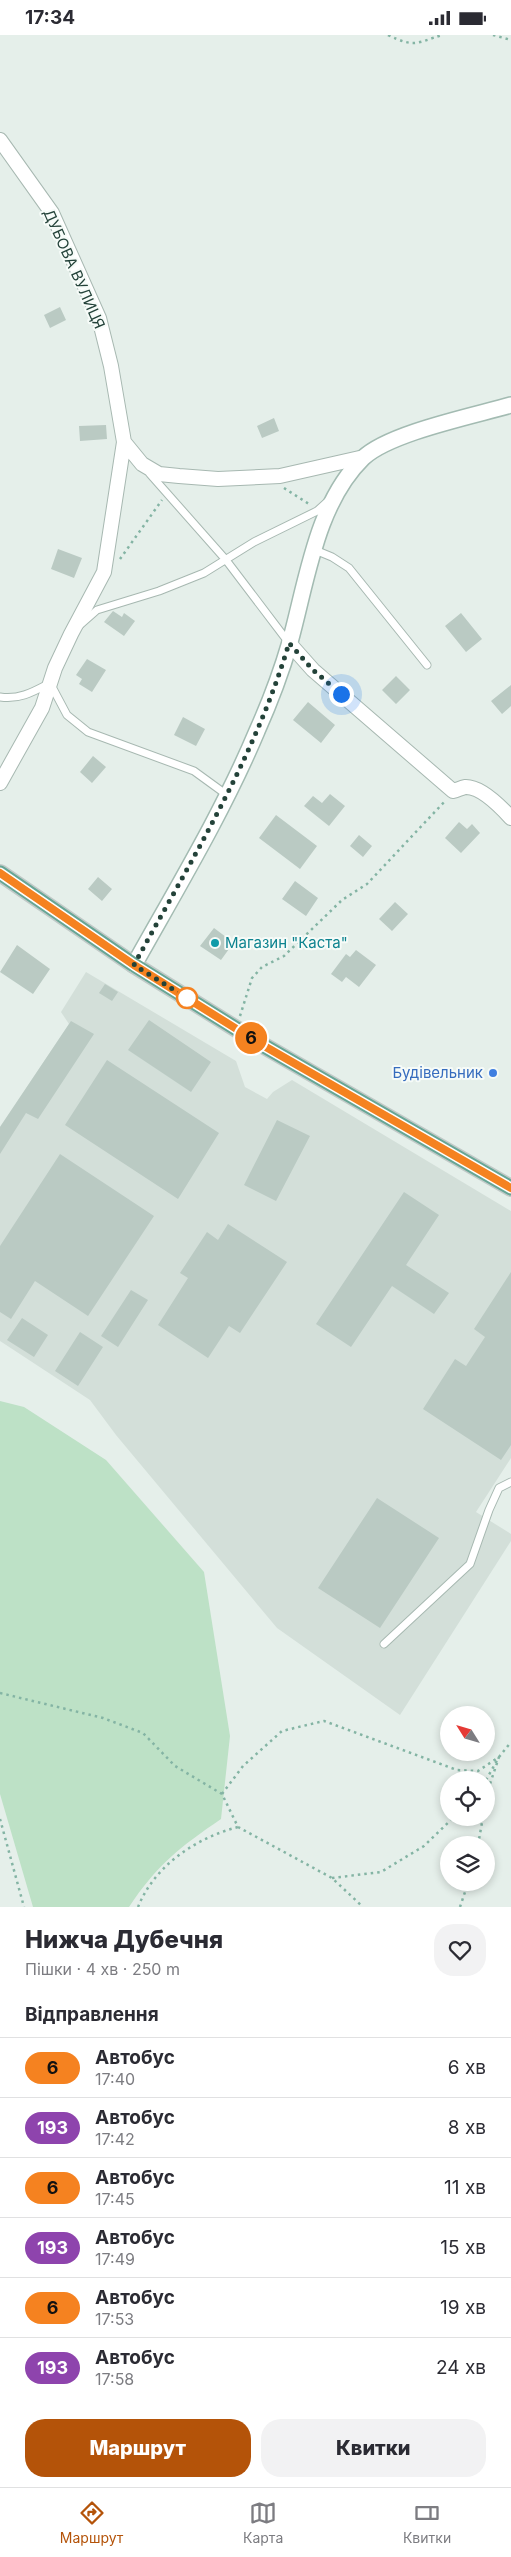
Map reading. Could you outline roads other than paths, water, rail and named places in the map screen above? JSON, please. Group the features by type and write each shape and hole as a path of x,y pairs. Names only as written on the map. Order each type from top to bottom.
{"main road":[{"path":"0,873 134,965 236,1029 511,1188"}],"street":[{"name":"ДУБОВА ВУЛИЦЯ","path":"0,140 52,213 99,318 111,366 124,441"},
{"path":"134,965 227,795 278,679 315,550 346,477 364,457 387,441 511,405"},
{"path":"124,441 142,464 159,474 218,479 280,476 364,457"},
{"path":"0,783 38,715 71,634 104,572 124,441"},
{"path":"289,643 313,670 453,791 466,787 479,791 501,806 511,817"}],"lane":[{"path":"142,464 226,560 289,643"},
{"path":"71,634 97,610 159,591 204,573 317,511 338,493"},
{"path":"315,550 332,557 349,568 427,665"},
{"path":"0,697 11,699 26,696 50,683 67,715 88,732 194,771 227,795"},
{"path":"384,1644 470,1564 489,1509 499,1488 511,1483"}],"place":[{"name":"Магазин \"Каста\"","path":"215,943"},
{"name":"Будівельник","path":"493,1073"}]}
